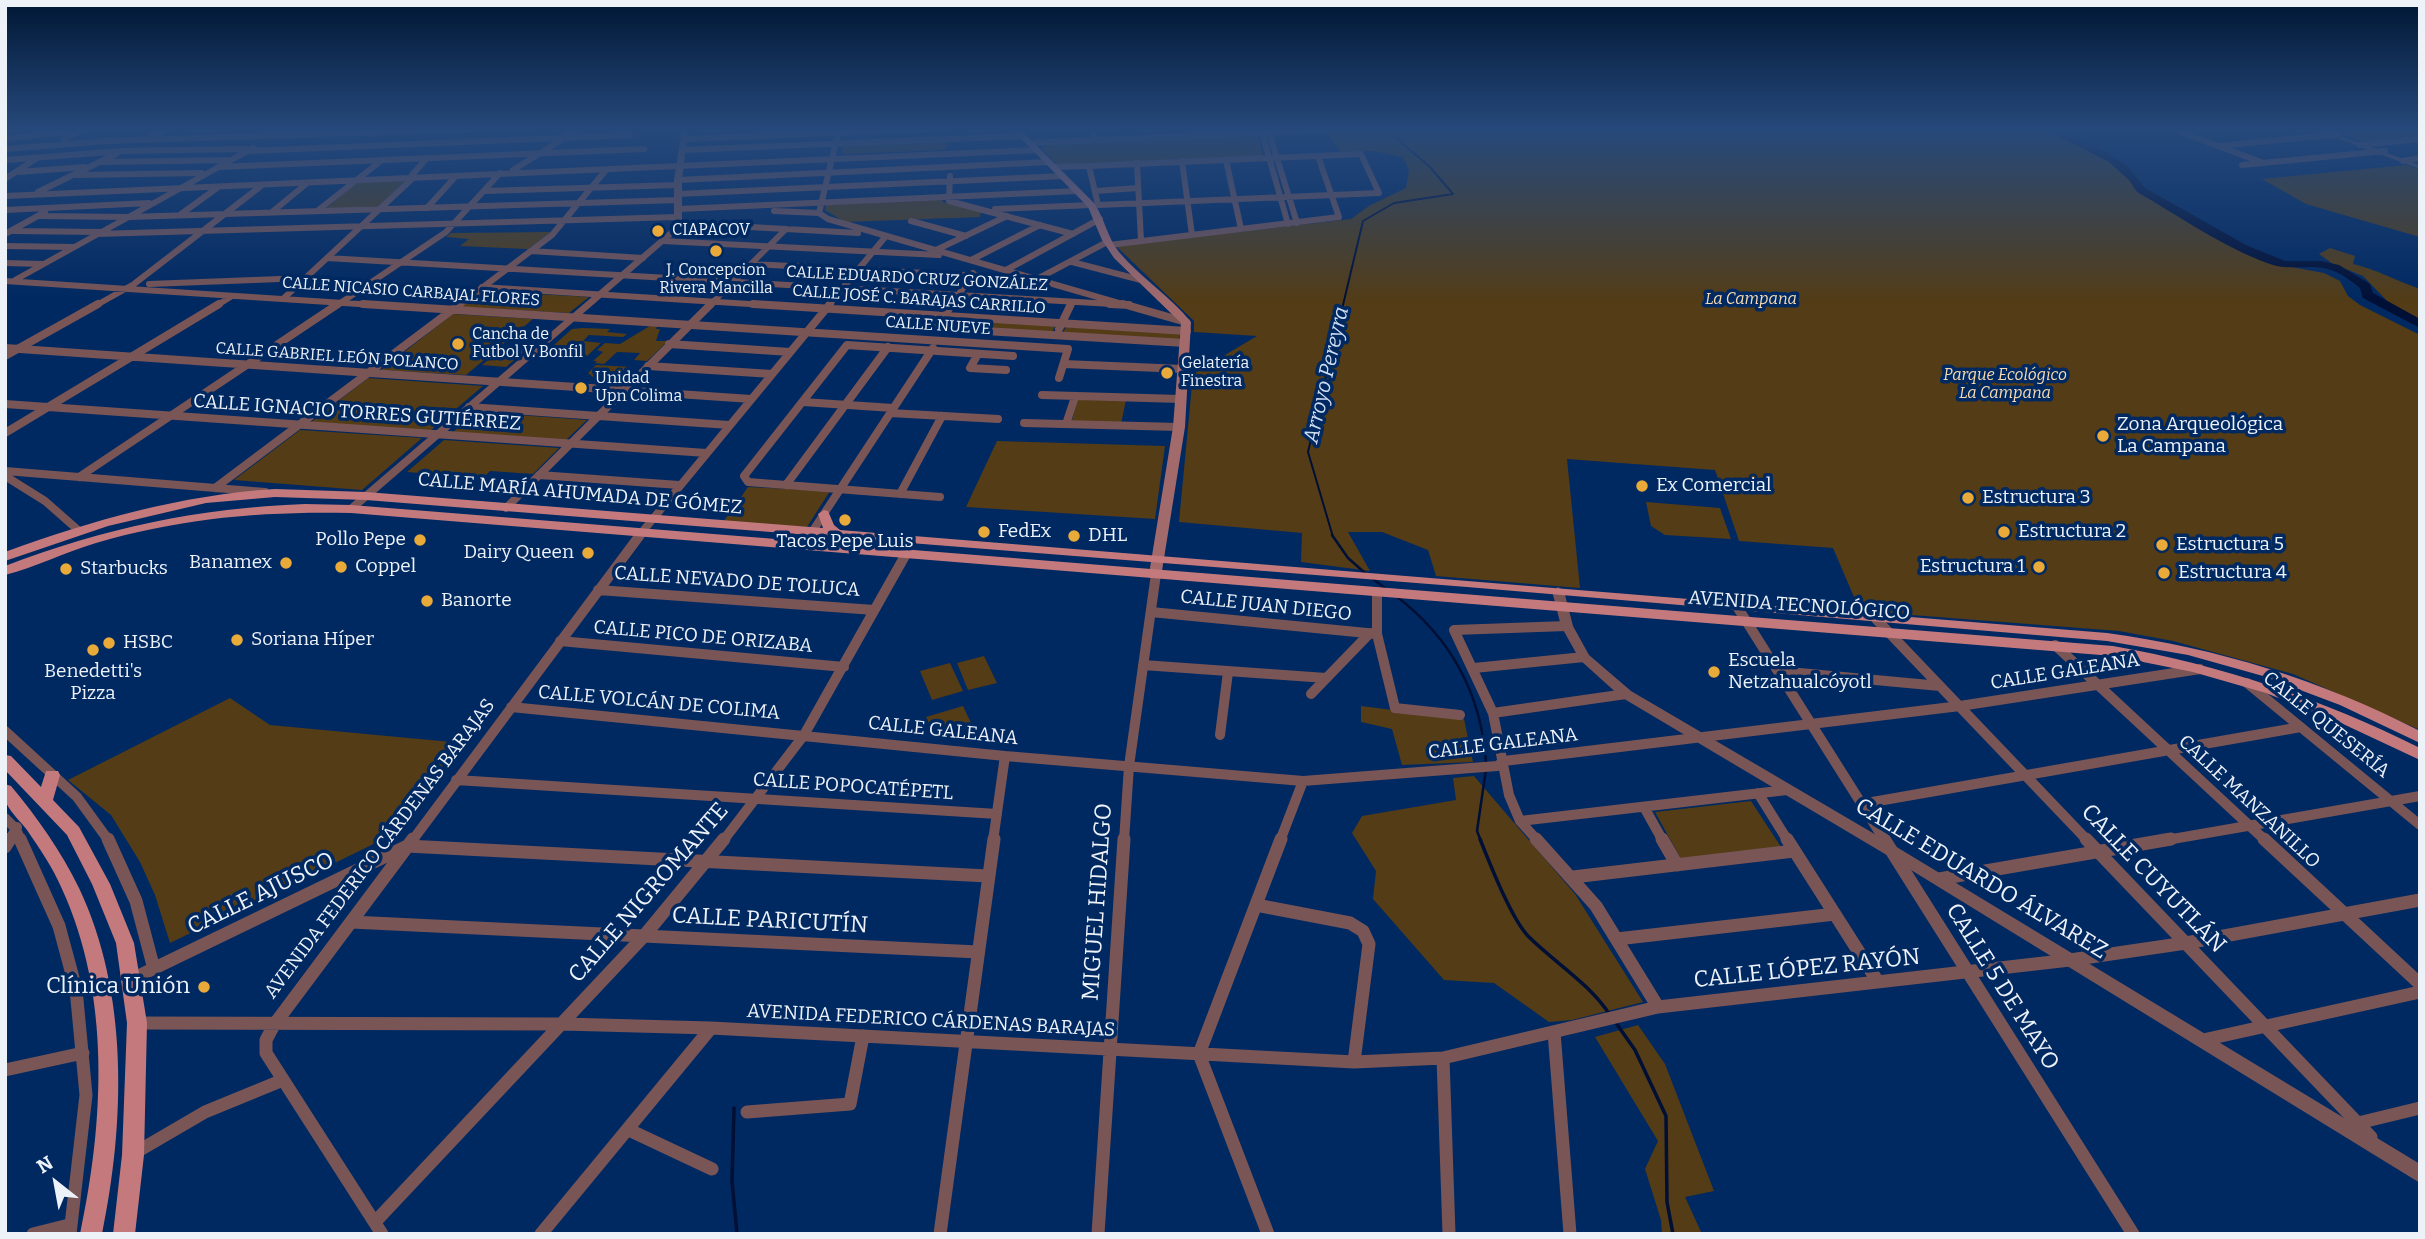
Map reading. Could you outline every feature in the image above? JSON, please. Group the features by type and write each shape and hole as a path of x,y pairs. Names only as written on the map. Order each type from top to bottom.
{"main road":[{"path":"1070,187 1092,205 1108,244 1186,332 1179,427 1156,574"},
{"name":"CALLE MARÍA AHUMADA DE GÓMEZ","path":"5,557 78,530 180,505 276,493 366,496 1160,559"},
{"name":"CALLE MARÍA AHUMADA DE GÓMEZ","path":"5,570 57,550 156,521 246,508 351,509 1156,574"},
{"path":"824,514 828,526 838,535"},
{"path":"927,555 931,541"},
{"name":"AVENIDA TECNOLÓGICO","path":"1160,559 1558,591 1890,633 2113,651 2204,668 2242,679 2332,712 2420,755"},
{"name":"AVENIDA TECNOLÓGICO","path":"1156,574 1561,608 1876,619 2145,642 2211,657 2302,685 2370,713 2420,738"},
{"path":"5,760 73,831 101,884 125,943 137,1023 133,1155 124,1234"},
{"path":"45,800 52,775"},
{"path":"5,790 20,822 69,884 100,978 111,1076 102,1186 91,1234"}],"street":[{"path":"37,192 48,187"},
{"path":"5,195 82,194 200,187"},
{"path":"5,195 89,190 244,187"},
{"path":"5,356 131,286 261,187"},
{"path":"272,213 303,187"},
{"path":"316,211 346,187"},
{"path":"284,298 402,187"},
{"path":"427,208 446,187"},
{"path":"79,477 446,232 488,187"},
{"path":"351,509 663,241 678,201 679,187"},
{"path":"8,232 203,231 565,220 754,187"},
{"path":"819,213 825,187"},
{"path":"39,216 128,217 678,201 829,187"},
{"path":"950,187 949,201 1073,234"},
{"path":"1092,205 1094,187"},
{"path":"1185,187 1192,235"},
{"path":"1232,187 1241,229"},
{"path":"1277,187 1288,224"},
{"path":"1286,187 1297,223"},
{"path":"752,264 1041,279 1108,244 1339,217 1329,187"},
{"path":"984,210 1379,193 1376,187"},
{"path":"8,282 177,188"},
{"path":"180,215 218,188"},
{"path":"215,488 552,235 590,188"},
{"path":"484,191 590,188 724,208 819,213 834,221 881,235 1129,305 1186,332"},
{"path":"1095,191 1138,188 1141,241"},
{"path":"8,232 89,190"},
{"path":"724,208 1074,191"},
{"path":"678,201 786,229 881,235"},
{"path":"5,210 153,203"},
{"path":"936,250 1007,216"},
{"path":"1006,270 1098,220"},
{"path":"911,221 966,236"},
{"path":"971,260 1040,225"},
{"path":"506,508 786,229"},
{"name":"AVENIDA FEDERICO CÁRDENAS BARAJAS","path":"274,1025 640,533 858,270 873,251 881,235"},
{"path":"663,241 957,256"},
{"path":"5,246 74,247"},
{"path":"531,251 643,258"},
{"name":"CALLE EDUARDO CRUZ GONZÁLEZ","path":"327,258 1129,305"},
{"path":"928,340 980,262"},
{"path":"1072,262 1141,280"},
{"path":"5,263 44,264"},
{"path":"131,286 306,278"},
{"name":"CALLE NICASIO CARBAJAL FLORES","path":"8,282 131,286 806,332"},
{"name":"CALLE JOSÉ C. BARAJAS CARRILLO","path":"482,288 1186,332"},
{"path":"5,433 234,295"},
{"path":"1055,335 1072,302"},
{"path":"935,328 1055,335 1186,332"},
{"name":"CALLE NUEVE","path":"806,332 1068,349 1064,364"},
{"path":"812,532 938,340"},
{"path":"669,344 790,352"},
{"path":"940,497 786,485 744,480 744,476 847,345 1013,356"},
{"path":"786,485 888,347"},
{"name":"CALLE GABRIEL LEÓN POLANCO","path":"5,348 751,399"},
{"path":"978,354 970,368 1006,370"},
{"path":"1059,378 1064,364 1183,369"},
{"path":"648,366 772,374"},
{"path":"1042,395 1181,399"},
{"path":"1066,424 1075,397"},
{"path":"803,402 998,419"},
{"name":"CALLE IGNACIO TORRES GUTIÉRREZ","path":"5,404 706,453"},
{"path":"469,407 729,425"},
{"path":"900,494 942,416"},
{"path":"1024,424 1179,427"},
{"path":"5,474 79,477 276,493"},
{"path":"5,474 45,501 78,530"},
{"path":"539,475 680,485"},
{"name":"CALLE NIGROMANTE","path":"378,1228 644,936 757,799 804,735 906,554"},
{"name":"MIGUEL HIDALGO","path":"1098,1234 1129,766 1156,574"},
{"name":"CALLE NEVADO DE TOLUCA","path":"598,590 874,610"},
{"name":"CALLE EDUARDO ÁLVAREZ","path":"1558,591 1567,626 1584,657 1626,694 1939,879 2202,1041 2350,1125 2386,1153 2420,1174"},
{"path":"1379,593 1374,634 1395,708 1460,715"},
{"name":"CALLE JUAN DIEGO","path":"1151,612 1374,634"},
{"name":"CALLE 5 DE MAYO","path":"1742,615 2133,1234"},
{"name":"CALLE CUYUTLÁN","path":"1876,619 2265,1027 2350,1125"},
{"path":"1567,626 1454,630 1493,713 1508,795 1520,821 1573,877 1617,939 1658,1007"},
{"path":"1311,694 1374,634"},
{"name":"CALLE PICO DE ORIZABA","path":"560,641 844,667"},
{"name":"CALLE MANZANILLO","path":"2055,645 2420,984"},
{"path":"1474,668 1584,657"},
{"path":"1143,665 1326,678"},
{"name":"CALLE GALEANA","path":"804,735 1005,756 1303,781 1467,769 1960,706 2204,668"},
{"path":"1778,671 1940,686"},
{"path":"1220,735 1228,672"},
{"name":"CALLE QUESERÍA","path":"2242,679 2420,825"},
{"path":"1493,713 1626,694"},
{"name":"CALLE VOLCÁN DE COLIMA","path":"511,707 804,735"},
{"path":"1861,804 2301,727"},
{"path":"5,731 78,797 103,832 129,883 147,934 154,969"},
{"path":"940,1234 1005,756"},
{"name":"CALLE POPOCATÉPETL","path":"456,780 997,814"},
{"path":"1268,1234 1199,1054 1303,781"},
{"path":"1520,821 1787,790"},
{"path":"1758,793 1878,982"},
{"path":"1939,879 2420,796"},
{"path":"1644,807 1677,865"},
{"path":"5,818 20,822"},
{"path":"5,847 20,822"},
{"path":"20,822 60,926 76,989 86,1095 69,1229 33,1234"},
{"path":"407,846 988,876"},
{"name":"CALLE AJUSCO","path":"132,979 407,846"},
{"path":"1573,877 1794,851"},
{"name":"CALLE LÓPEZ RAYÓN","path":"1199,1054 1354,1062 1443,1058 1658,1007 2070,960 2186,943 2420,900"},
{"path":"1256,905 1350,923 1363,931 1369,944 1354,1062"},
{"path":"1617,939 1835,914"},
{"name":"CALLE PARICUTÍN","path":"351,922 978,952"},
{"path":"2202,1041 2420,992"},
{"path":"137,1023 274,1025 266,1040 266,1053 378,1228"},
{"name":"AVENIDA FEDERICO CÁRDENAS BARAJAS","path":"274,1025 564,1024 711,1028 1199,1054"},
{"path":"541,1234 711,1028"},
{"path":"1554,1032 1570,1234"},
{"path":"747,1112 850,1104 863,1035"},
{"path":"5,1070 83,1053"},
{"path":"1443,1058 1449,1234"},
{"path":"133,1155 217,1104 243,1092 283,1080"},
{"path":"2350,1125 2420,1108"},
{"path":"629,1130 712,1169"}],"green space":[{"path":"351,187 399,187 377,208 324,210"},
{"name":"Parque Ecológico La Campana","path":"2135,187 2137,191 2223,238 2231,246 2270,263 2324,273 2340,281 2348,296 2360,305 2420,335 2420,730 2293,674 2173,641 2119,631 1860,611 1833,548 1739,541 1715,470 1567,459 1580,588 1436,576 1428,550 1382,532 1348,532 1370,571 1301,562 1302,533 1179,522 1193,374 1257,336 1194,332 1194,321 1116,246 1351,219 1369,206 1406,188"},
{"path":"2276,187 2420,187 2420,237 2306,204"},
{"path":"941,199 943,202 981,211 980,217 845,222 825,210 826,205"},
{"path":"551,232 528,249 460,246 469,239 446,237 451,233"},
{"path":"2330,248 2355,256 2353,264 2420,289 2420,320 2390,304 2363,276 2333,264 2319,254"},
{"path":"483,291 589,297 569,313 461,307"},
{"name":"Cancha de Futbol V. Bonfil","path":"453,314 533,319 466,375 381,370"},
{"path":"950,319 1056,324 1052,333 945,327"},
{"path":"653,324 658,324 656,329 660,329 656,341 668,341 647,361 634,360 640,353 617,352 604,364 593,361 603,352 597,350 605,343 620,344"},
{"path":"1067,325 1181,332 1178,341 1062,334"},
{"path":"572,329 610,329 607,332 627,334 623,337 589,335 583,341 601,343 587,356 546,352"},
{"path":"503,348 527,349 506,367 482,365"},
{"path":"596,365 632,367 620,379 594,378 588,373"},
{"path":"368,378 483,386 430,431 310,423"},
{"path":"1078,399 1126,400 1121,424 1071,423"},
{"path":"476,412 587,420 565,441 452,433"},
{"path":"300,430 422,438 362,490 234,480"},
{"path":"444,440 559,448 533,474 490,471 483,478 407,472"},
{"path":"997,441 1165,446 1155,519 966,507"},
{"path":"748,487 830,491 807,527 723,522"},
{"path":"1646,502 1720,508 1731,539 1665,535 1651,526"},
{"path":"984,656 997,683 968,690 957,663"},
{"path":"950,663 963,691 932,700 920,671"},
{"path":"230,698 270,725 462,743 384,839 170,943 155,895 140,862 111,815 68,780"},
{"path":"963,706 971,723 934,734 926,717"},
{"path":"1361,706 1464,719 1473,762 1402,765 1392,729 1361,722"},
{"path":"1474,776 1575,894 1643,1002 1572,1020 1549,1022 1494,983 1444,980 1373,899 1376,871 1352,833 1362,816 1456,800 1453,778"},
{"path":"1751,801 1781,847 1681,859 1655,812"},
{"path":"1638,1025 1665,1064 1714,1191 1685,1197 1702,1234 1662,1234 1661,1220 1645,1169 1658,1141 1595,1037"}],"waterway":[{"name":"Arroyo Pereyra","path":"1333,536 1308,452 1363,221 1394,203 1453,194 1447,187"},
{"path":"2139,187 2225,239 2259,256 2290,265 2328,265 2342,270 2366,287 2367,295 2420,324"},
{"name":"Arroyo Pereyra","path":"1333,536 1348,558 1365,573"},
{"name":"Arroyo Pereyra","path":"1373,579 1385,588"},
{"name":"Arroyo Pereyra","path":"1396,596 1433,630 1460,669 1478,713 1486,762"},
{"name":"Arroyo Pereyra","path":"1481,841 1477,831 1486,769"},
{"name":"Arroyo Pereyra","path":"1480,839 1501,890 1521,928 1592,993 1610,1015"},
{"name":"Arroyo Pereyra","path":"1616,1023 1635,1050 1666,1116 1667,1202 1673,1234"},
{"path":"734,1108 732,1181 737,1234"}],"place":[{"name":"CIAPACOV","path":"658,231"},
{"name":"J. Concepcion Rivera Mancilla","path":"716,251"},
{"name":"Cancha de Futbol V. Bonfil","path":"458,344"},
{"name":"Gelatería Finestra","path":"1167,373"},
{"name":"Unidad Upn Colima","path":"581,388"},
{"name":"Zona Arqueológica La Campana","path":"2103,436"},
{"name":"Ex Comercial","path":"1642,486"},
{"name":"Estructura 3","path":"1968,498"},
{"name":"Tacos Pepe Luis","path":"845,520"},
{"name":"FedEx","path":"984,532"},
{"name":"Estructura 2","path":"2004,532"},
{"name":"DHL","path":"1074,536"},
{"name":"Pollo Pepe","path":"420,540"},
{"name":"Estructura 5","path":"2162,545"},
{"name":"Dairy Queen","path":"588,553"},
{"name":"Banamex","path":"286,563"},
{"name":"Coppel","path":"341,567"},
{"name":"Estructura 1","path":"2039,567"},
{"name":"Starbucks","path":"66,569"},
{"name":"Estructura 4","path":"2164,573"},
{"name":"Banorte","path":"427,601"},
{"name":"Soriana Híper","path":"237,640"},
{"name":"HSBC","path":"109,643"},
{"name":"Benedetti's Pizza","path":"93,650"},
{"name":"Escuela Netzahualcóyotl","path":"1714,672"},
{"name":"Clínica Unión","path":"204,987"}],"park label":[{"name":"La Campana","path":"1751,300"}]}
